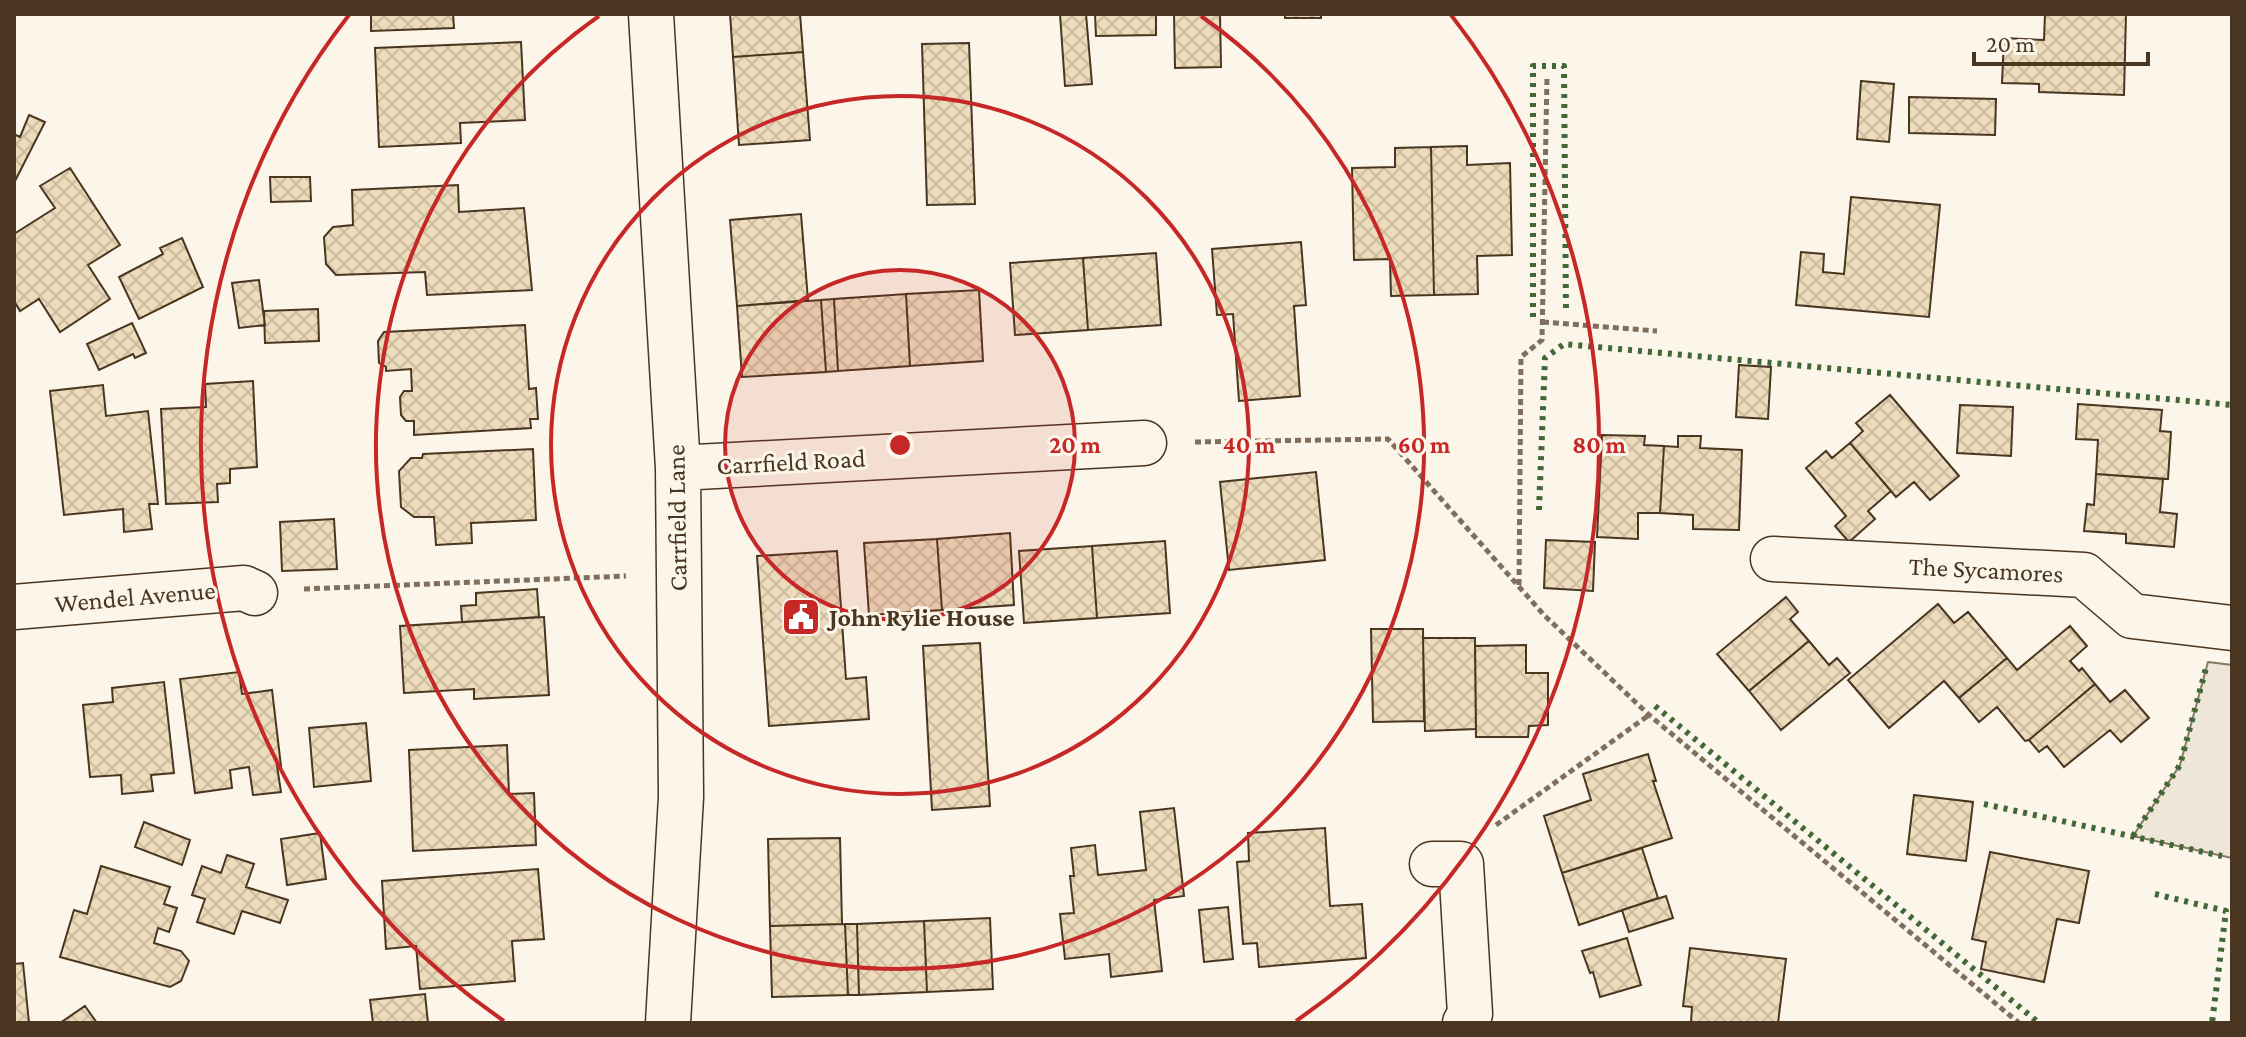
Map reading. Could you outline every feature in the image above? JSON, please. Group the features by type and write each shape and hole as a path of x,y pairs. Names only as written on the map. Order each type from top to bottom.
{"street":[{"name":"Carrfield Lane","path":"651,14 678,468 681,797 668,1023"},
{"name":"Carrfield Road","path":"678,468 1144,443"},
{"name":"The Sycamores","path":"1773,559 2084,575 2132,616 2232,628"},
{"name":"Wendel Avenue","path":"14,607 244,588 255,593"},
{"path":"1446,864 1470,1014 1465,1023"}],"path":[{"path":"1519,587 1521,357 1542,340 1547,76"},
{"path":"1543,322 1657,331"},
{"path":"1144,443 1388,439 1545,616 1649,715 2019,1023"},
{"path":"255,593 679,574"},
{"path":"1446,864 1649,715"}],"shaded area":[{"path":"2208,662 2232,665 2232,858 2133,836 2180,765"}],"building":[{"path":"371,14 453,14 454,28 371,31"},
{"path":"730,14 800,14 803,52 733,57"},
{"path":"1060,14 1086,14 1092,84 1065,86"},
{"path":"1095,14 1156,14 1156,35 1096,36"},
{"path":"1174,14 1220,14 1221,67 1175,68"},
{"path":"1285,14 1321,14 1321,18 1285,18"},
{"path":"2045,14 2126,14 2124,95 2039,92 2039,84 2002,83 2004,38 2044,40"},
{"path":"521,42 525,120 460,123 461,143 379,147 375,48"},
{"path":"969,43 975,204 927,205 922,44"},
{"path":"803,52 810,140 739,145 733,57"},
{"path":"1861,81 1894,84 1889,142 1857,139"},
{"path":"1909,97 1996,99 1995,135 1909,133"},
{"path":"29,115 45,122 14,183 14,134 20,137"},
{"path":"1467,146 1467,165 1510,163 1512,255 1477,256 1478,294 1434,295 1431,147"},
{"path":"1431,147 1434,295 1391,296 1390,259 1354,260 1352,168 1395,167 1395,148"},
{"path":"70,168 120,245 88,265 110,299 60,332 39,299 20,311 14,301 14,234 55,208 40,186"},
{"path":"270,177 310,177 311,201 271,202"},
{"path":"458,185 459,212 524,208 532,290 427,295 425,272 336,275 326,264 324,237 333,227 353,225 352,190"},
{"path":"1851,197 1940,205 1929,317 1796,305 1801,252 1824,254 1823,272 1844,274"},
{"path":"801,214 808,300 737,306 730,220"},
{"path":"182,238 203,287 139,319 119,277 163,254 160,248"},
{"path":"1301,242 1306,305 1294,306 1300,396 1239,401 1233,314 1217,315 1212,249"},
{"path":"1156,253 1161,325 1088,330 1083,258"},
{"path":"1083,258 1088,330 1015,335 1010,263"},
{"path":"259,280 265,325 239,328 232,283"},
{"path":"979,290 983,361 910,366 906,294"},
{"path":"906,294 910,366 838,371 834,299"},
{"path":"834,299 838,371 826,372 821,300"},
{"path":"821,300 826,372 742,377 737,306"},
{"path":"318,309 319,341 265,343 264,311"},
{"path":"132,323 146,353 135,358 133,354 99,370 87,344"},
{"path":"525,325 529,389 536,388 538,419 530,419 531,428 414,435 414,421 406,421 401,415 400,397 404,391 412,391 411,369 386,371 386,367 379,363 378,341 384,332"},
{"path":"1739,365 1771,367 1768,419 1736,417"},
{"path":"253,381 257,467 230,469 230,483 217,484 218,502 166,504 161,409 206,407 205,384"},
{"path":"103,385 106,416 148,411 158,504 149,504 152,529 124,532 123,509 64,515 50,391"},
{"path":"1890,395 1959,476 1930,500 1914,482 1896,497 1850,443 1863,431 1856,423"},
{"path":"2078,404 2162,410 2160,431 2171,432 2168,479 2096,474 2098,440 2076,439"},
{"path":"1960,405 2013,407 2011,456 1957,453"},
{"path":"1602,435 1645,436 1644,445 1664,446 1660,513 1638,513 1638,539 1597,537"},
{"path":"1678,436 1701,436 1700,448 1742,450 1739,530 1693,529 1693,515 1660,513 1664,446 1678,447"},
{"path":"1850,443 1891,491 1868,511 1875,519 1849,542 1835,526 1846,516 1806,468 1826,451 1832,458"},
{"path":"533,449 536,520 471,523 472,543 436,545 434,517 414,517 401,507 399,471 411,458 422,458 423,454"},
{"path":"1316,472 1325,560 1229,570 1220,482"},
{"path":"2096,474 2163,479 2160,512 2177,514 2174,547 2126,543 2126,534 2084,531 2087,504 2094,505"},
{"path":"334,519 337,569 282,571 280,522"},
{"path":"1010,533 1014,605 942,610 937,539"},
{"path":"937,539 942,610 869,615 864,543"},
{"path":"1546,540 1595,542 1593,591 1544,588"},
{"path":"1165,541 1170,613 1097,618 1092,546"},
{"path":"1092,546 1097,618 1024,623 1019,551"},
{"name":"John Rylie House","path":"837,551 846,679 866,677 869,719 769,726 757,556"},
{"path":"537,589 539,617 462,622 461,606 476,605 476,593"},
{"path":"1786,597 1798,612 1790,619 1809,641 1749,691 1717,654"},
{"path":"1938,604 1954,623 1968,612 2007,658 1959,698 1944,681 1889,728 1848,680"},
{"path":"544,617 549,695 474,699 474,689 404,693 400,626"},
{"path":"2070,626 2087,646 2070,661 2079,671 2082,668 2095,684 2029,740 2025,741 1997,707 1979,722 1959,698 2007,658 2017,670"},
{"path":"1371,629 1423,629 1424,721 1373,722"},
{"path":"1423,638 1475,638 1476,729 1425,731"},
{"path":"1809,641 1829,665 1837,658 1850,673 1781,730 1749,691"},
{"path":"980,643 990,806 932,810 923,646"},
{"path":"1526,645 1526,673 1548,673 1548,725 1529,726 1528,737 1476,737 1475,646"},
{"path":"239,672 242,694 272,690 281,792 253,795 249,767 230,770 232,788 195,793 180,679"},
{"path":"164,682 174,773 151,775 153,791 122,794 121,775 90,777 83,705 113,702 112,688"},
{"path":"2095,684 2110,702 2125,690 2149,718 2121,742 2110,730 2064,767 2047,746 2039,752 2029,740"},
{"path":"366,723 371,781 314,787 309,728"},
{"path":"507,745 509,794 534,793 536,845 413,851 409,750"},
{"path":"1648,754 1656,781 1653,781 1672,838 1562,873 1544,816 1591,800 1583,774"},
{"path":"1914,795 1973,802 1966,861 1907,854"},
{"path":"1174,808 1184,896 1154,900 1162,971 1111,977 1109,954 1065,959 1060,914 1074,913 1071,848 1095,845 1098,875 1146,870 1140,812"},
{"path":"144,822 190,840 182,865 135,847"},
{"path":"1325,828 1330,906 1362,904 1366,958 1259,967 1257,943 1243,944 1237,862 1249,861 1248,833"},
{"path":"320,833 326,879 287,885 281,839"},
{"path":"840,838 842,924 770,926 768,839"},
{"path":"1642,848 1658,898 1579,925 1562,873"},
{"path":"1990,852 2089,871 2079,923 2057,919 2044,982 1981,969 1986,942 1972,939"},
{"path":"227,855 254,864 246,887 288,900 280,923 242,911 234,934 197,922 205,899 192,895 202,866 221,873"},
{"path":"101,866 170,887 164,904 177,908 169,932 158,928 154,943 181,951 189,961 181,981 170,987 60,957 74,910 87,914"},
{"path":"538,869 544,939 512,941 515,981 420,989 416,946 386,949 382,881"},
{"path":"1666,896 1673,918 1629,932 1622,910"},
{"path":"1228,907 1233,959 1204,962 1199,910"},
{"path":"990,918 993,989 927,992 924,921"},
{"path":"924,921 927,992 859,995 857,924"},
{"path":"845,924 848,995 772,997 770,926"},
{"path":"845,924 857,924 859,995 848,995"},
{"path":"1627,938 1641,985 1600,997 1593,972 1590,973 1582,951"},
{"path":"1690,948 1786,959 1778,1023 1691,1022 1692,1007 1683,1006"},
{"path":"23,963 29,1023 14,1023 14,964"},
{"path":"425,994 428,1023 373,1023 370,1000"},
{"path":"85,1006 97,1023 60,1023"}],"hedge":[{"path":"1533,317 1533,66 1564,66 1566,313"},
{"path":"1539,510 1545,358 1564,344 2232,405"},
{"path":"2133,836 2180,765 2206,668"},
{"path":"1655,706 2039,1023"},
{"path":"1984,804 2222,856"},
{"path":"2155,894 2226,911 2212,1023"}],"place":[{"name":"John Rylie House","path":"801,617"}]}
